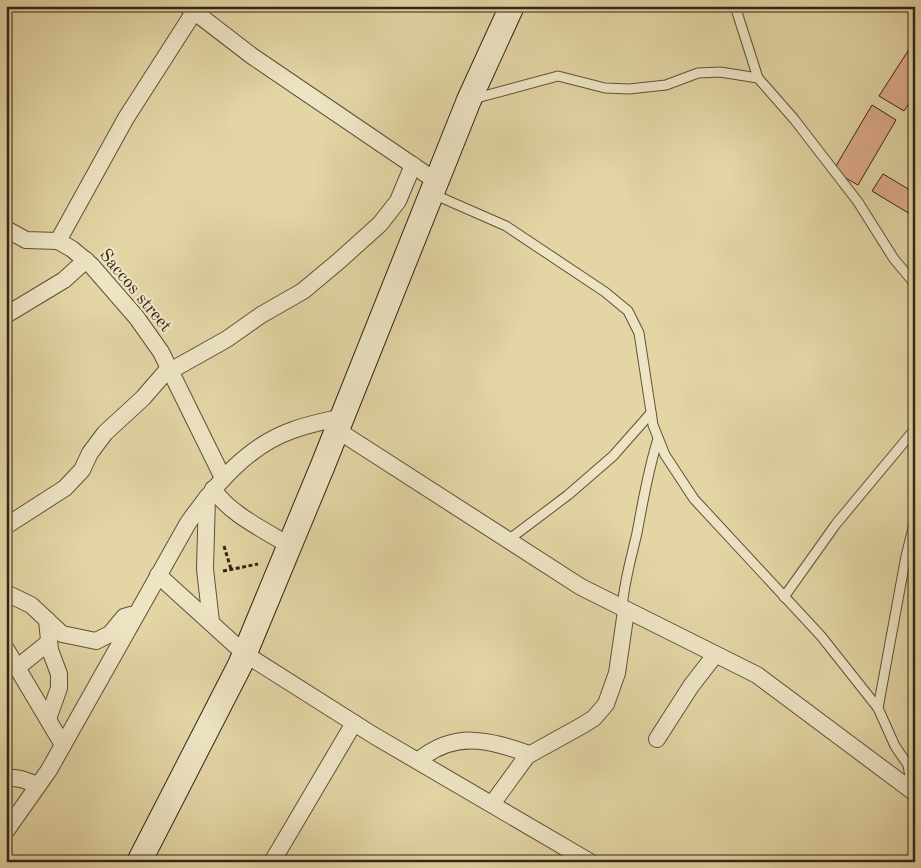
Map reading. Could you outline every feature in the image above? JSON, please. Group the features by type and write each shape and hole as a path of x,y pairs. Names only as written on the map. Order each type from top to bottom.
{"street":[{"path":"139,862 245,654 340,424 469,100 512,6"},
{"path":"6,229 26,240 58,241 126,118 191,9 252,56 413,165 434,187"},
{"path":"6,526 65,488 82,470 90,453 105,433 143,398 169,370 227,339 261,315 303,290 340,260 380,224 398,201 413,165"},
{"name":"Saccos street","path":"58,241 86,260 137,318 161,352 214,488"},
{"path":"6,315 64,280 86,260"},
{"path":"6,832 63,745 188,523 214,488 248,454 292,430 340,424 508,540 581,587 757,675 914,793"},
{"path":"214,488 220,498 237,513 288,551"},
{"path":"211,622 206,576 214,488"},
{"path":"158,575 245,654 354,723 590,862"},
{"path":"6,593 31,605 62,634 96,641 110,634 124,617 136,616"},
{"path":"492,804 519,764 530,754 583,726 594,718 606,704 617,673 624,609"},
{"path":"47,620 48,642 59,674 59,688 48,719"},
{"path":"18,666 48,642"},
{"path":"6,649 18,666 63,745"},
{"path":"657,740 682,699 715,655"},
{"path":"272,862 354,723"},
{"path":"418,761 441,745 456,741 474,741 530,754"},
{"path":"6,777 21,779 38,785"}],"lane":[{"path":"735,6 758,78 794,119 858,202 894,259 915,284"},
{"path":"469,100 558,76 605,88 629,89 666,85 698,73 720,72 758,78"},
{"path":"434,187 506,226 605,292 628,311 639,333 652,425 665,455 694,499 821,636 878,708 895,746 908,765 914,793"},
{"path":"508,540 568,495 613,456 651,413"},
{"path":"784,598 836,524 915,428"},
{"path":"624,609 624,584 636,534 648,469 658,439"},
{"path":"878,708 902,575 915,520"}],"path":[{"path":"206,576 249,567 288,551"}],"building":[{"path":"915,40 915,94 904,111 879,96"},
{"path":"872,105 896,120 858,185 833,171"},
{"path":"883,174 915,193 915,217 872,191"}]}
